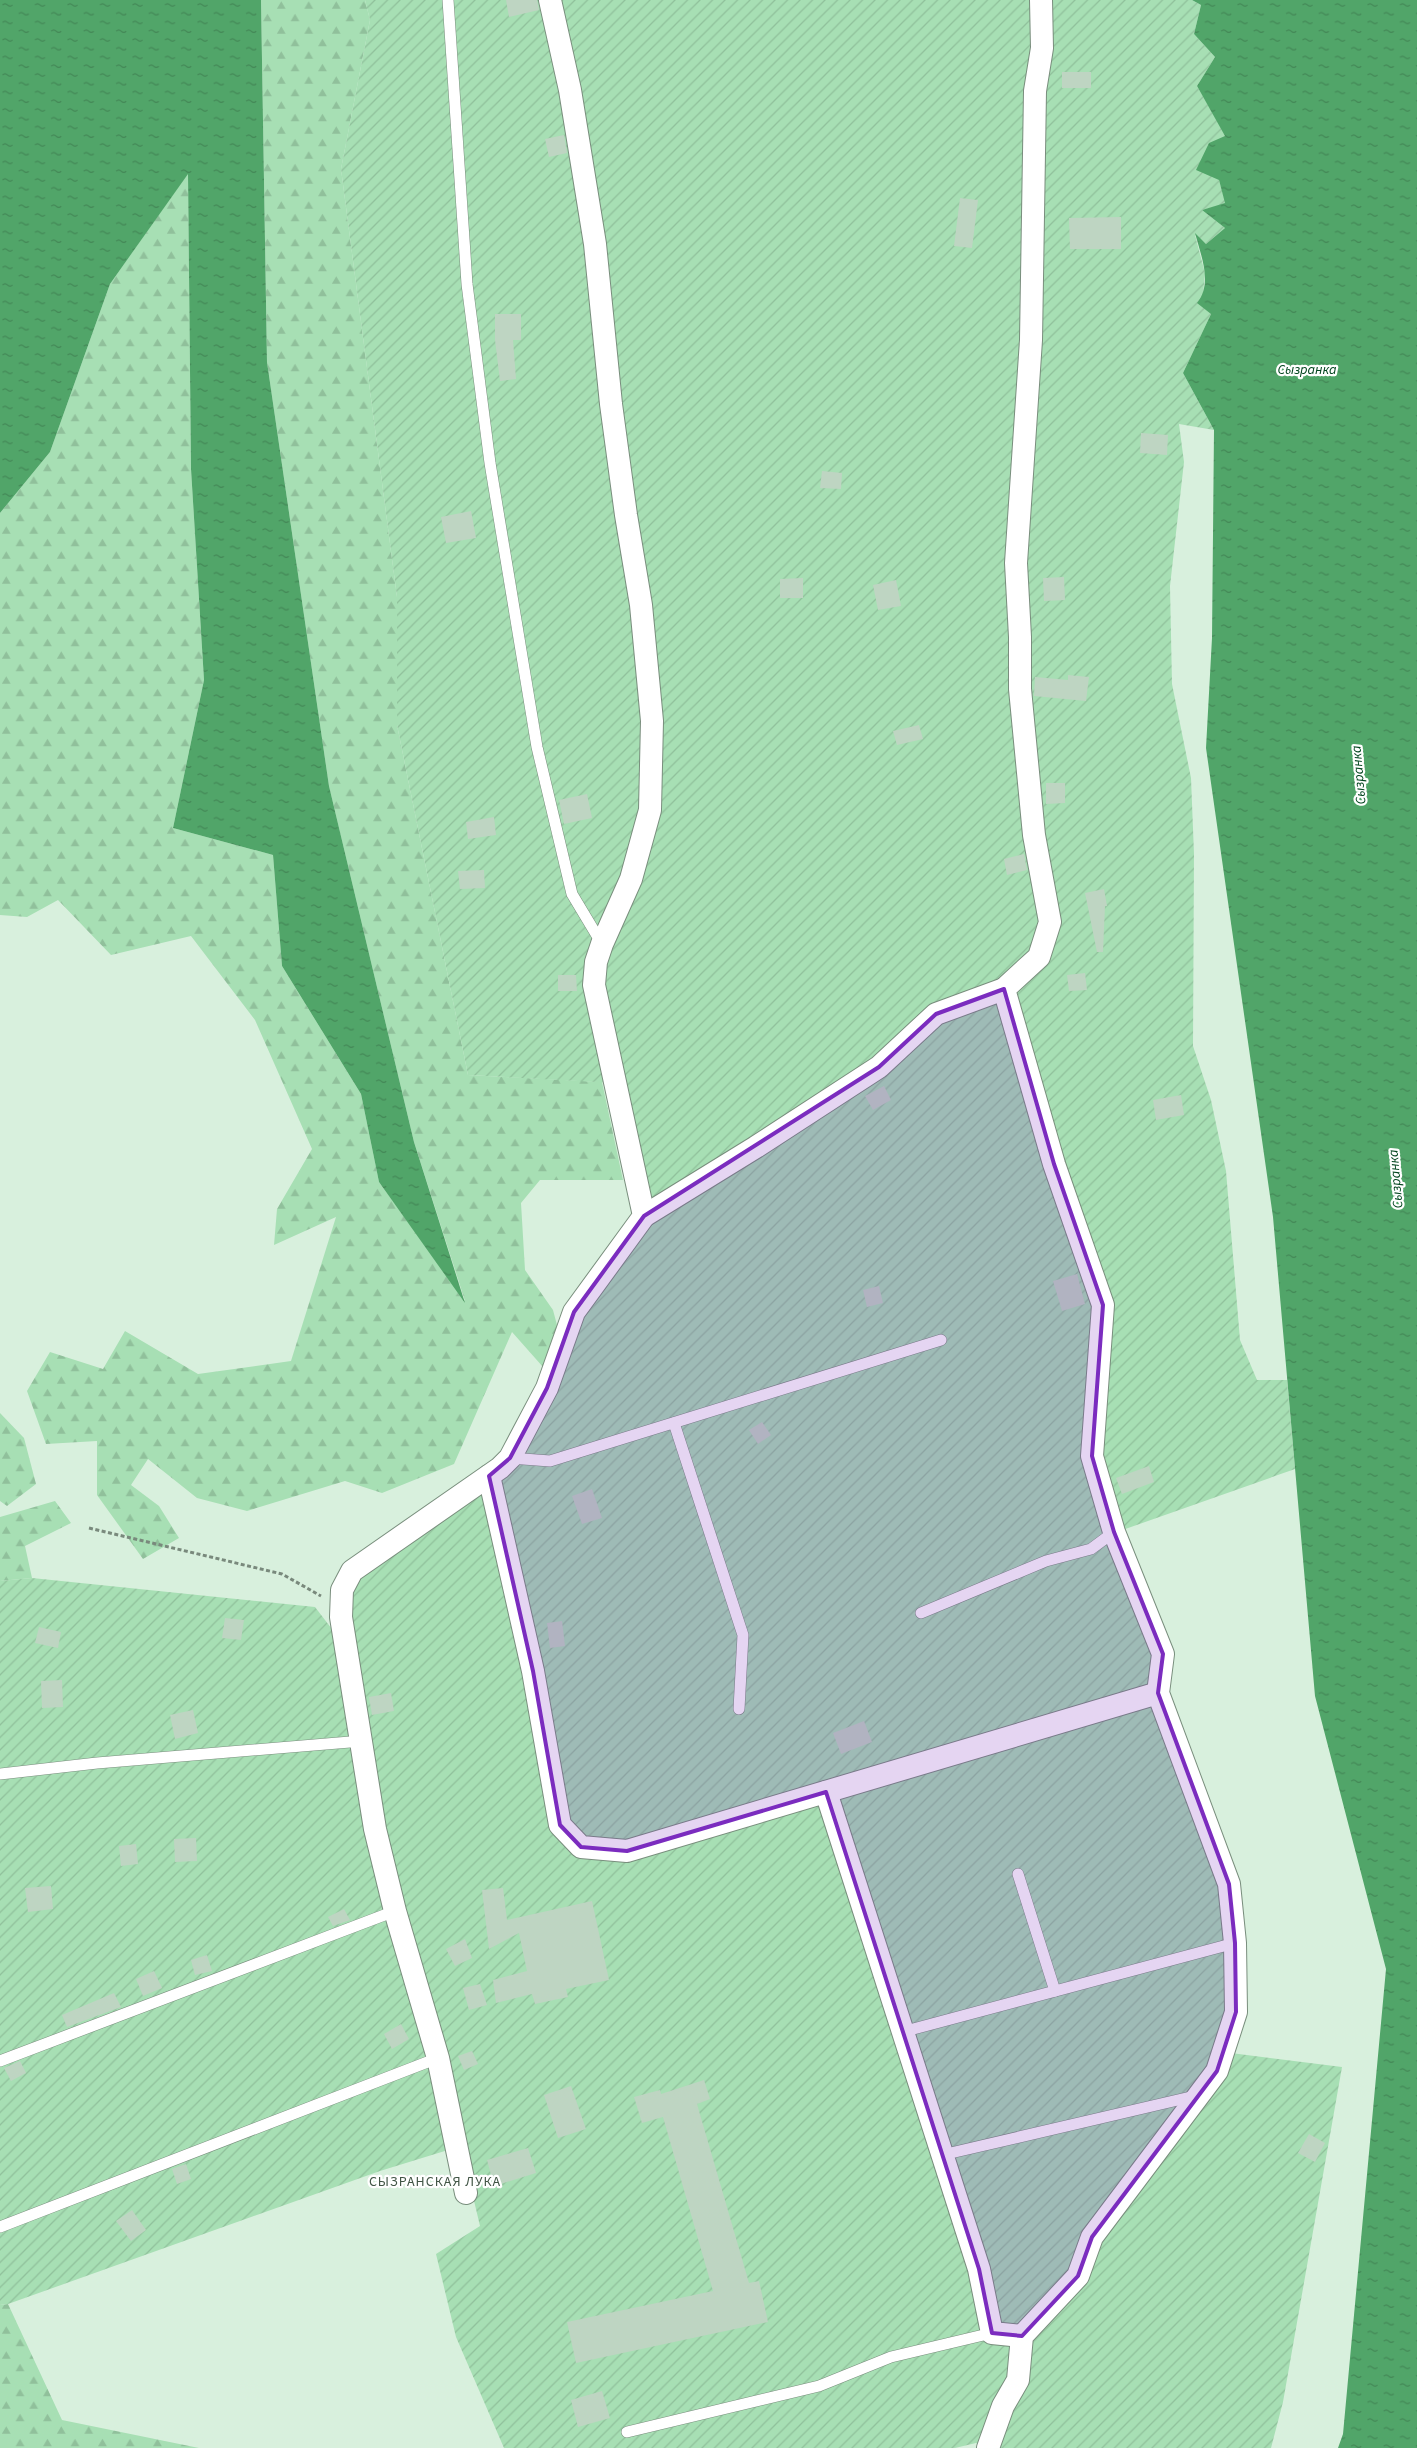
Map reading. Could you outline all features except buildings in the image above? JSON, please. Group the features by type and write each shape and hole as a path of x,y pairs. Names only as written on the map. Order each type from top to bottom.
{"street":[{"path":"550,0 570,90 595,244 611,404 626,515 641,605 652,721 650,810 631,879 596,962 594,985 644,1216"},
{"path":"466,2193 438,2058 395,1911 375,1829 344,1637 341,1608 342,1590 352,1571 489,1476 510,1458 547,1388 574,1312 644,1216 756,1147 879,1067 936,1014 1004,989 1038,957 1050,922 1034,835 1020,689 1020,636 1016,563 1031,340 1035,91 1042,48 1041,0"},
{"path":"988,2448 1002,2406 1018,2380 1022,2336 1078,2276 1092,2237 1217,2071 1236,2012 1235,1944 1229,1884 1158,1693 1163,1654 1114,1532 1092,1456 1102,1305 1054,1164 1004,989"},
{"path":"489,1476 533,1672 560,1824 582,1847 627,1851 1158,1693"},
{"path":"826,1792 979,2269 992,2333 1022,2336"}],"lane":[{"path":"448,0 467,284 490,463 537,747 572,894 602,944"},
{"path":"510,1458 550,1461 941,1340"},
{"path":"674,1423 743,1635 739,1709"},
{"path":"921,1613 1046,1561 1091,1549 1114,1532"},
{"path":"0,1774 97,1763 362,1741"},
{"path":"1018,1874 1055,1992"},
{"path":"0,2061 395,1911"},
{"path":"902,2032 1235,1944"},
{"path":"0,2227 438,2058"},
{"path":"942,2155 1200,2095"},
{"path":"627,2432 819,2386 890,2357 992,2333"}],"path":[{"path":"90,1528 282,1574 341,1608"}],"highlighted area":[{"path":"1004,989 1054,1164 1103,1305 1092,1456 1114,1532 1163,1654 1158,1693 1229,1884 1235,1943 1236,2012 1217,2071 1092,2237 1078,2276 1022,2336 992,2333 979,2269 826,1792 627,1851 581,1847 560,1825 533,1671 489,1476 510,1458 547,1388 574,1312 644,1216 879,1067 936,1014"}],"green space":[{"path":"261,0 365,0 370,20 341,169 397,597 397,725 468,1075 602,1082 623,1180 540,1180 521,1203 525,1270 553,1310 562,1344 543,1367 512,1332 454,1464 382,1493 345,1481 247,1511 197,1498 148,1459 131,1485 159,1506 179,1538 143,1559 97,1495 97,1441 46,1444 27,1391 50,1352 103,1369 125,1331 198,1374 291,1361 336,1217 274,1245 277,1209 312,1149 255,1020 191,936 111,955 58,900 27,917 0,915 0,513 50,452 110,284 188,173 191,469 204,680 173,828 273,855 282,966 361,1094 379,1182 465,1301 414,1142 329,786 267,362"},
{"path":"365,0 1192,0 1201,5 1194,34 1215,57 1197,86 1226,136 1219,180 1226,204 1202,210 1225,228 1206,244 1195,235 1205,273 1203,295 1211,314 1183,373 1214,430 1179,424 1184,462 1170,586 1172,684 1191,778 1194,854 1193,1046 1211,1100 1226,1171 1240,1340 1257,1380 1287,1380 1295,1469 1114,1533 1163,1654 1158,1693 1229,1884 1235,1943 1223,2052 1342,2067 1283,2402 1271,2448 988,2448 976,2443 955,2448 504,2448 456,2337 436,2254 480,2226 461,2146 380,2171 8,2304 0,2305 0,1581 32,1578 315,1607 345,1646 342,1590 500,1468 574,1312 644,1216 615,1083 468,1075 397,725 397,597 341,169 370,20"},
{"path":"0,1413 24,1438 36,1484 7,1506 0,1501"},
{"path":"55,1501 71,1523 25,1546 32,1578 0,1581 0,1517"},
{"path":"8,2304 62,2420 199,2448 0,2448 0,2305"}],"water":[{"path":"0,0 261,0 267,362 329,786 414,1142 465,1303 379,1182 361,1094 282,966 273,855 173,828 204,680 191,469 188,174 110,284 50,452 0,513"},
{"name":"Сызранка","path":"1192,0 1417,0 1417,2448 1338,2448 1343,2434 1386,1969 1315,1696 1273,1217 1206,748 1212,638 1214,430 1183,373 1211,314 1197,303 1202,295 1205,278 1195,233 1206,244 1225,228 1202,210 1225,203 1219,180 1196,170 1209,143 1225,136 1197,86 1215,57 1194,34 1201,5"}],"district":[{"name":"СЫЗРАНСКАЯ ЛУКА","path":"435,2182"}]}
